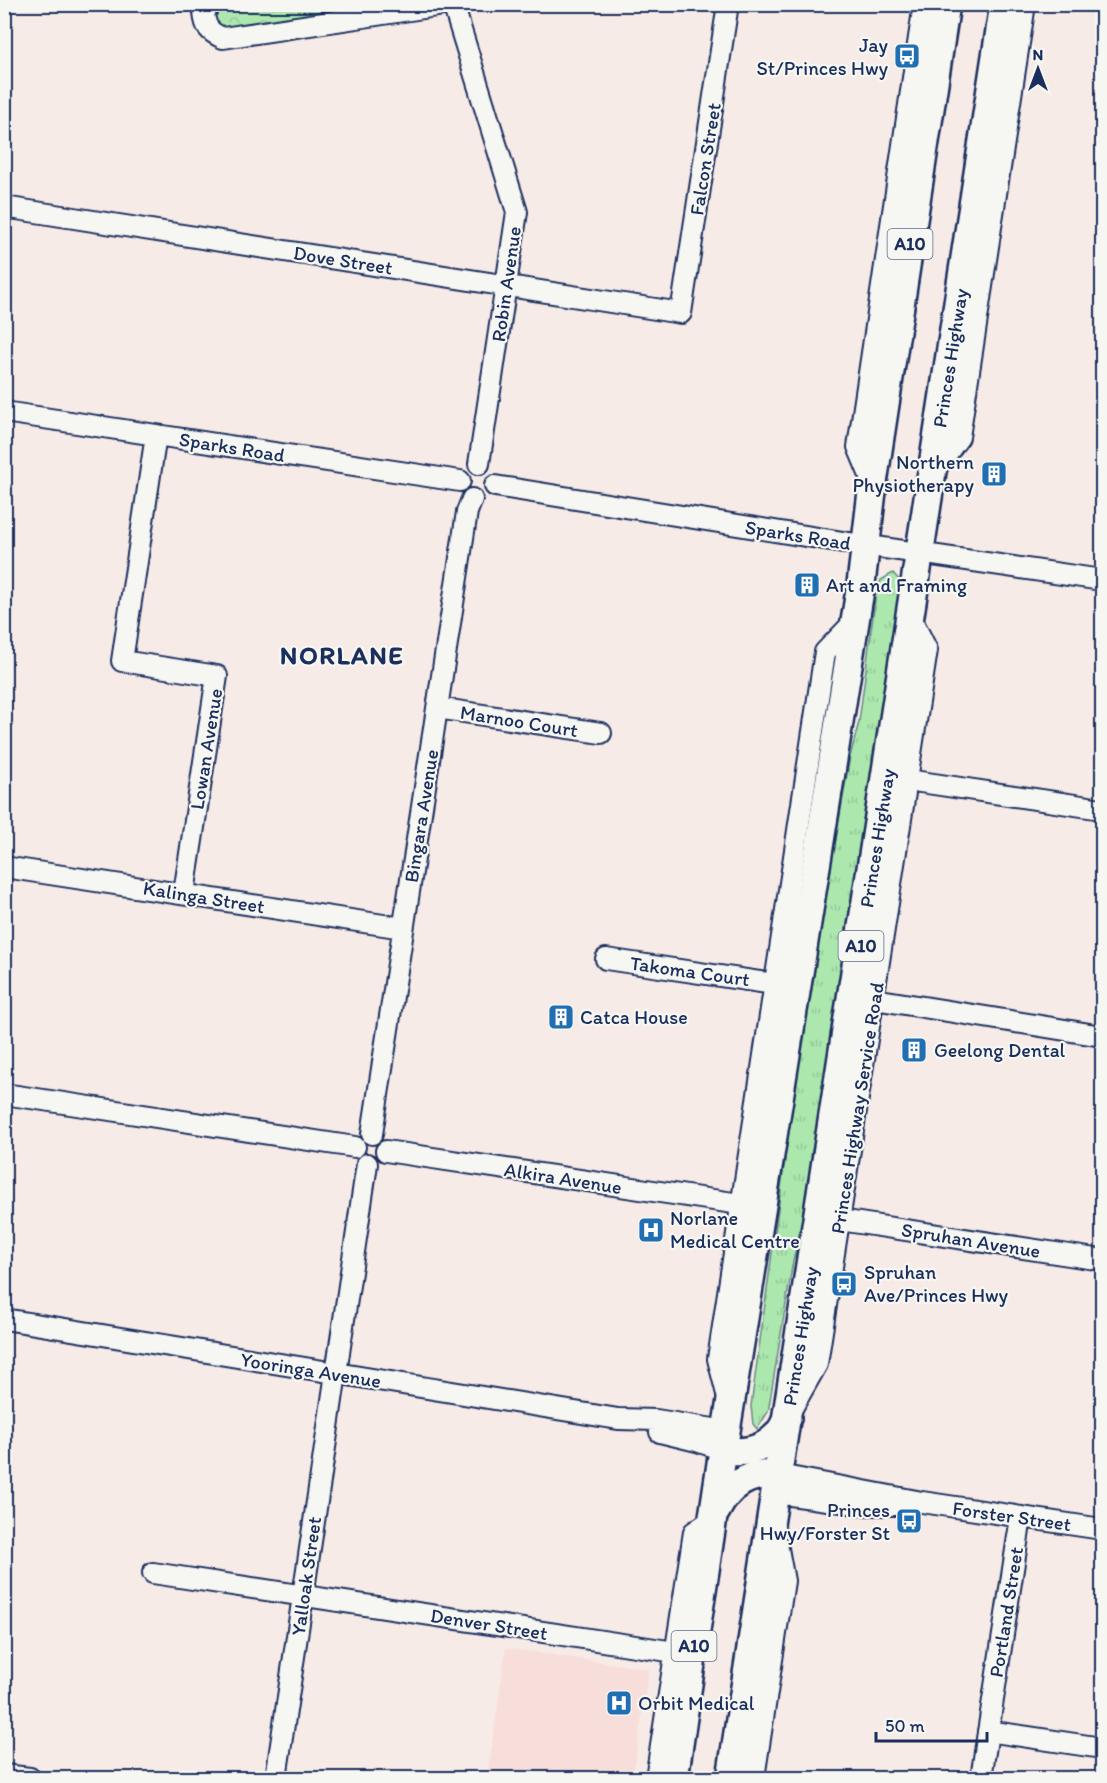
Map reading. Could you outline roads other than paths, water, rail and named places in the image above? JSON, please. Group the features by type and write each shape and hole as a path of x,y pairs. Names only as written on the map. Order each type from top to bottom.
{"highway":[{"name":"Princes Highway","path":"731,1779 1004,4"},
{"name":"A10","path":"674,1779 715,1514 736,1443 866,545 928,5"},
{"path":"736,1443 773,1440 783,1428 788,1416"},
{"path":"736,1443 760,1466 776,1495"},
{"path":"715,1514 730,1489 736,1443"}],"street":[{"path":"211,4 204,12 205,24 210,32 223,38 452,4"},
{"name":"Robin Avenue","path":"452,4 517,212 478,464"},
{"name":"Falcon Street","path":"681,313 728,4"},
{"path":"933,473 959,437 1025,4"},
{"name":"Dove Street","path":"4,207 681,313"},
{"name":"Sparks Road","path":"4,412 460,481"},
{"name":"Lowan Avenue","path":"156,435 122,661 217,676 184,893"},
{"path":"478,464 492,471 495,486 488,496 472,499 463,492 460,481 464,471 478,464"},
{"name":"Sparks Road","path":"495,486 920,554 1102,580"},
{"name":"Bingara Avenue","path":"372,1134 467,512 472,499"},
{"name":"Princes Highway Service Road","path":"788,1416 817,1368 840,1220 927,650 911,618"},
{"path":"736,1443 717,1361 825,652 855,621"},
{"name":"Marnoo Court","path":"437,708 601,733"},
{"path":"907,780 1102,809"},
{"name":"Kalinga Street","path":"4,867 403,928"},
{"name":"Takoma Court","path":"606,959 774,984"},
{"path":"874,999 1102,1036"},
{"path":"4,1095 355,1147"},
{"path":"372,1134 383,1141 386,1151 380,1161 367,1164 357,1157 355,1147 362,1136 372,1134"},
{"name":"Alkira Avenue","path":"386,1151 740,1204"},
{"path":"335,1374 367,1164"},
{"name":"Spruhan Avenue","path":"840,1220 1102,1260"},
{"name":"Yooringa Avenue","path":"4,1319 618,1419 665,1421 736,1443"},
{"name":"Yalloak Street","path":"276,1779 335,1374"},
{"path":"754,1779 784,1581 776,1495"},
{"name":"Forster Street","path":"776,1495 922,1502 1102,1529"},
{"path":"656,1779 694,1533 715,1514"},
{"name":"Portland Street","path":"981,1779 1021,1517"},
{"name":"Denver Street","path":"153,1573 675,1652"},
{"path":"988,1731 1102,1748"},
{"path":"4,1775 30,1779"}],"place":[{"name":"Jay St/Princes Hwy","path":"907,56"},
{"name":"Northern Physiotherapy","path":"994,474"},
{"name":"Art and Framing","path":"807,585"},
{"name":"Catca House","path":"561,1017"},
{"name":"Geelong Dental","path":"914,1050"},
{"name":"Norlane Medical Centre","path":"651,1230"},
{"name":"Spruhan Ave/Princes Hwy","path":"844,1284"},
{"name":"Princes Hwy/Forster St","path":"909,1521"},
{"name":"Orbit Medical","path":"619,1703"}],"district":[{"name":"NORLANE","path":"342,655"}]}
